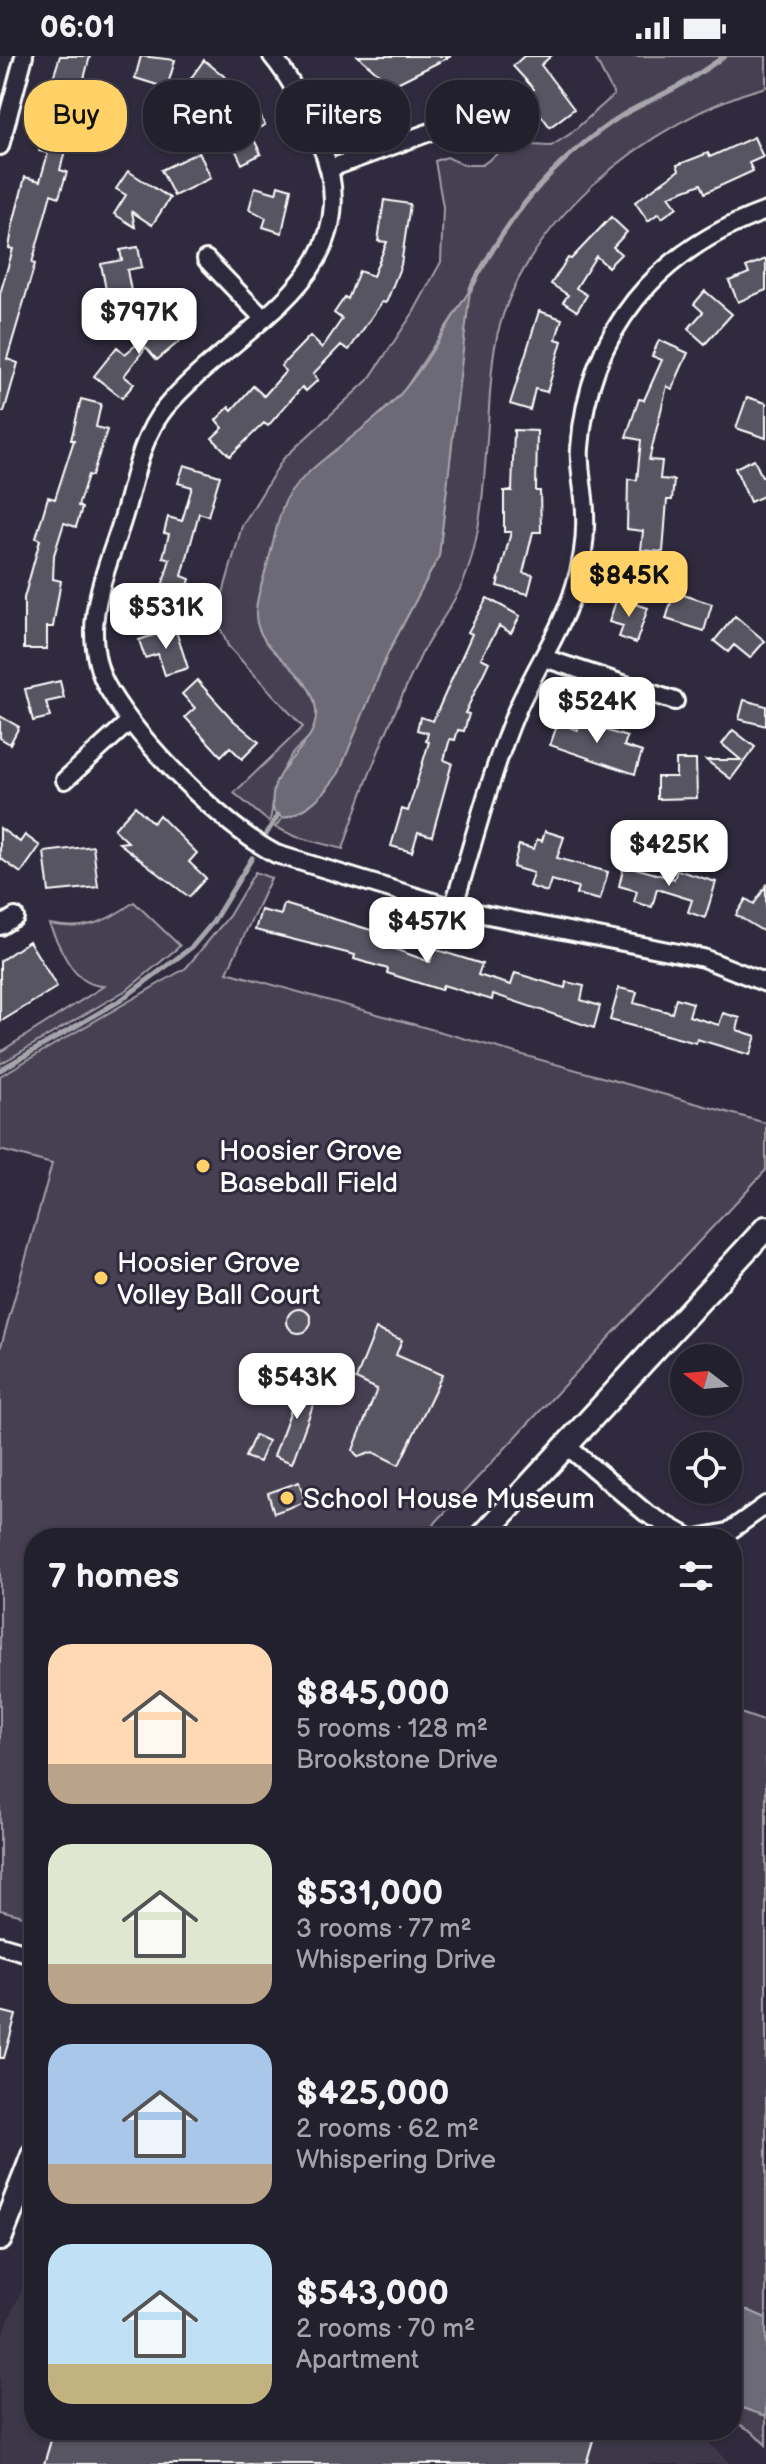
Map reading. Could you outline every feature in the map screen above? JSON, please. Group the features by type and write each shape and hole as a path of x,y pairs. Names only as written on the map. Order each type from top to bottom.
{"main road":[{"path":"490,1528 766,1228"},
{"path":"0,2239 24,2178"}],"street":[{"path":"0,146 24,56"},
{"path":"272,56 294,86 331,168 333,192 327,239 301,287 164,409 145,443 99,599 94,633 102,675 130,721 211,807 249,840 313,867 453,908 703,958 766,983"},
{"path":"331,168 426,134"},
{"path":"453,908 501,752 525,691 544,658 576,584 585,515 579,451 588,398 605,346 637,293 665,268 691,249 766,211"},
{"path":"206,259 264,319"},
{"path":"544,658 675,701"},
{"path":"65,780 130,721"},
{"path":"567,1446 646,1513 672,1528"},
{"path":"734,1528 766,1505"},
{"path":"0,1945 24,1952"}],"shaded area":[{"path":"594,56 766,56 766,87 722,102 677,124 634,152 593,185 557,222 528,263 506,306 494,352 482,500 472,556 464,580 422,653 400,701 369,774 343,849 297,837 275,827 283,818 305,809 327,790 388,653 439,556 469,292 403,392 370,424 261,634 302,677 315,703 317,717 311,735 292,754 277,781 269,822 234,793 303,727 228,646 216,618 242,526 283,459 369,379 413,313 441,262 443,207 435,161 447,157 464,165 482,165 500,152 539,152 539,145 551,146 570,134 614,95"},
{"path":"470,290 439,556 388,653 339,773 315,801 283,818 274,812 276,781 309,736 315,725 316,711 306,684 266,641 259,630 256,616 258,596 281,513 287,498 309,472 403,391 430,355"},
{"path":"255,872 271,878 227,972 766,1123 766,1170 430,1528 24,1528 24,1916 0,1910 0,1350 52,1164 0,1150 0,1076 186,968 229,916"},
{"path":"134,902 180,946 128,989 0,1064 0,1052 104,986 84,980 76,973 49,924 94,924"},
{"path":"742,1714 766,1722 766,2445 742,2426"},
{"path":"24,2284 24,2440 706,2440 730,2464 0,2464 0,2340"},
{"path":"742,2310 766,2318 766,2416 742,2408"}],"building":[{"path":"60,56 90,56 84,80 52,80"},
{"path":"141,56 175,60 169,80 135,78"},
{"path":"358,56 451,56 403,80 370,80 380,75"},
{"path":"524,56 551,56 541,65 574,109 550,127 539,112 539,80 526,80 513,66"},
{"path":"204,60 229,80 190,80"},
{"path":"754,137 763,157 749,163 753,171 705,193 701,184 669,196 677,207 662,218 659,213 648,221 635,202 679,170 677,165 708,153 710,157"},
{"path":"44,152 65,152 60,170 67,172 59,197 51,194 32,263 35,264 7,359 18,363 4,412 0,412 0,294 13,249 9,248 13,224 25,177 40,181 48,153"},
{"path":"199,152 211,178 174,196 161,170"},
{"path":"236,152 260,152 261,154 242,164"},
{"path":"128,171 170,198 152,225 132,212 135,227 114,214 126,195 116,189"},
{"path":"278,185 291,189 282,233 263,227 266,218 249,209 255,187 276,193"},
{"path":"384,200 410,204 401,265 386,303 382,302 349,350 341,345 313,374 318,380 306,391 302,387 268,426 264,423 230,456 212,438 223,428 216,420 229,407 232,410 253,386 264,396 286,371 281,366 310,336 322,348 342,319 334,313 345,297 348,299 359,271 373,276 387,242 378,241"},
{"path":"611,217 627,232 613,247 621,254 608,267 596,256 576,288 587,295 577,311 563,302 568,295 551,284 568,258 571,259"},
{"path":"138,247 142,267 127,270 131,291 107,295 101,264 122,260 120,250"},
{"path":"766,259 766,290 738,302 729,281 749,273 746,267"},
{"path":"705,291 732,314 705,344 688,329 703,312 694,304"},
{"path":"539,311 562,319 556,339 562,341 547,392 535,389 530,410 510,404"},
{"path":"171,316 187,335 157,360 146,347 124,376 134,384 122,398 94,376 117,347 125,354"},
{"path":"659,340 688,353 672,389 667,386 649,460 662,461 660,479 674,480 672,500 667,500 663,552 641,550 643,531 627,529 628,479 637,480 641,440 626,437 639,399 644,400 662,360 652,356"},
{"path":"747,397 766,403 766,438 736,428"},
{"path":"81,399 101,404 96,427 107,430 78,506 82,508 76,527 64,523 54,555 53,579 61,581 53,627 47,627 47,649 24,649 24,598 40,540 36,538 48,497 55,499 74,440 71,440"},
{"path":"514,430 537,431 536,491 540,491 541,532 533,532 523,573 533,575 528,594 497,586 511,532 504,532 504,491 512,491"},
{"path":"754,459 762,477 766,475 766,495 750,502 735,468"},
{"path":"184,465 220,476 208,516 199,513 182,576 190,579 178,618 142,607 147,589 160,593 170,559 163,557 169,534 164,533 168,517 182,521 192,487 178,483"},
{"path":"674,592 712,604 704,631 666,619"},
{"path":"487,598 520,616 511,633 499,626 481,658 489,662 465,713 469,714 464,731 458,730 455,740 450,739 444,760 452,763 432,836 418,832 412,852 391,846 402,809 408,811 429,742 426,741 428,733 417,730 420,717 433,721 472,634 468,632"},
{"path":"617,598 648,608 636,643 619,637 623,626 609,622"},
{"path":"735,616 765,641 750,658 734,645 728,652 714,641"},
{"path":"175,628 188,668 165,675 158,654 145,658 139,640"},
{"path":"197,680 233,720 259,742 242,759 230,747 221,756 185,717 195,708 182,694"},
{"path":"60,681 64,698 46,702 50,717 33,721 25,689"},
{"path":"744,700 766,706 766,726 739,719"},
{"path":"0,716 19,727 10,744 0,738"},
{"path":"582,717 599,722 598,728 627,737 624,746 642,752 635,774 550,745 558,723 578,730"},
{"path":"733,730 755,747 731,779 706,760 741,760 722,744"},
{"path":"676,760 696,760 697,798 657,799 657,777 676,777"},
{"path":"135,806 153,823 159,815 197,853 189,862 206,878 189,897 119,843 128,842 114,829"},
{"path":"0,828 20,842 25,835 40,846 21,873 0,858"},
{"path":"545,831 564,837 557,858 608,872 600,900 576,894 578,887 551,880 547,892 529,886 533,873 513,867 519,845 534,849 537,839 542,841"},
{"path":"93,846 98,887 49,892 44,852"},
{"path":"624,865 674,879 677,870 716,882 705,918 688,912 692,900 657,889 652,907 634,902 637,891 619,886"},
{"path":"766,886 766,933 736,915 746,899 754,904"},
{"path":"284,904 381,933 378,943 430,962 434,949 482,964 478,975 511,985 515,973 565,988 566,982 584,986 581,1000 600,1006 594,1028 493,994 492,1000 443,985 441,990 387,973 388,969 354,959 355,955 255,930 261,910 281,915"},
{"path":"29,941 57,987 0,1022 0,961"},
{"path":"619,988 637,992 634,1003 672,1013 676,998 693,1003 689,1016 719,1025 723,1013 740,1018 737,1030 756,1036 750,1055 697,1039 696,1043 610,1020"},
{"path":"299,1309 310,1316 311,1321 304,1332 299,1333 288,1326 287,1321 294,1310"},
{"path":"376,1329 402,1340 396,1355 442,1375 399,1465 373,1452 358,1457 353,1450 377,1389 356,1379"},
{"path":"302,1380 320,1386 292,1463 274,1456"},
{"path":"255,1435 268,1441 259,1462 245,1457"},
{"name":"School House Museum","path":"299,1482 305,1502 274,1513 268,1493"},
{"path":"0,2011 16,2015 4,2058 0,2058"},
{"path":"51,2440 593,2440 586,2464 44,2464"}],"waterway":[{"path":"470,290 515,216 571,154 618,118 680,85 725,56"},
{"path":"267,833 278,815"},
{"path":"0,1070 121,1000 192,947 213,922 252,858"}],"place":[{"name":"Hoosier Grove Baseball Field","path":"203,1166"},
{"name":"Hoosier Grove Volley Ball Court","path":"101,1278"},
{"name":"School House Museum","path":"287,1498"}]}
